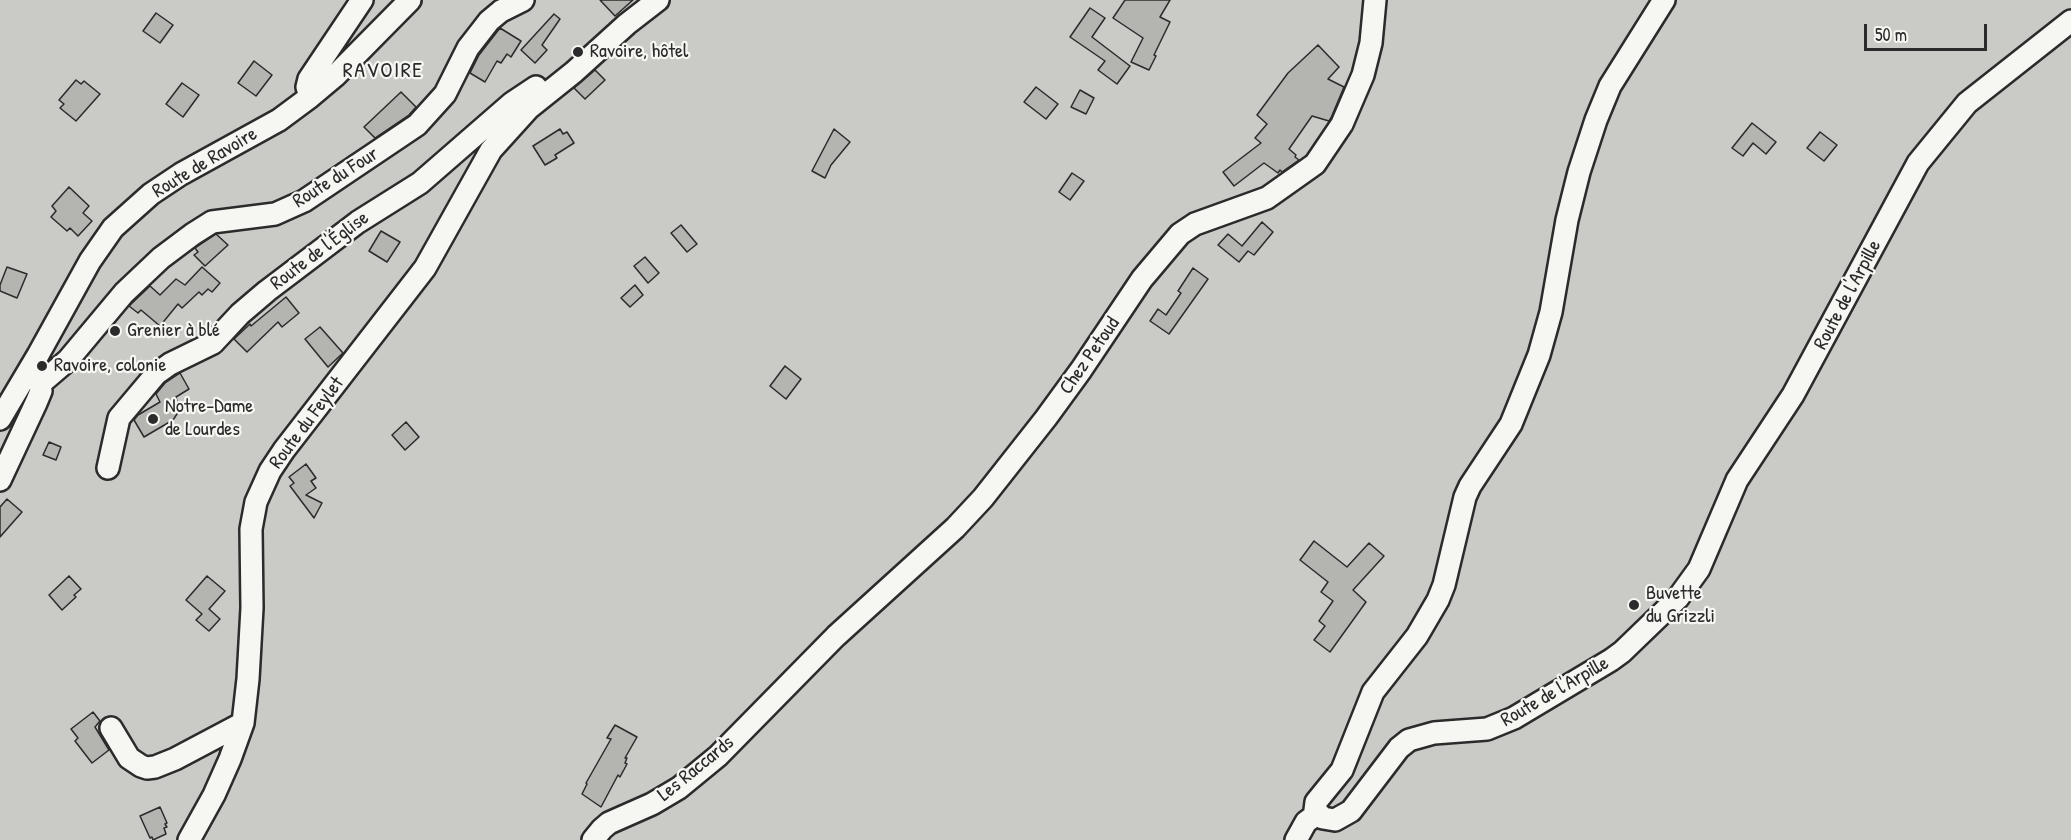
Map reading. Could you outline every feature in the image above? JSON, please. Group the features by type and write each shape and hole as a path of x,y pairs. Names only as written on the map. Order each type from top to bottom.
{"street":[{"path":"310,97 307,87 312,71 362,0"},
{"name":"Route de Ravoire","path":"0,419 34,379 90,261 113,228 151,194 181,174 279,120 310,97 335,76 410,0"},
{"name":"Route du Four","path":"34,379 68,360 124,293 161,258 186,239 212,222 275,214 304,201 417,125 445,94 468,48 489,21 501,11 523,0"},
{"path":"574,72 627,24 658,0"},
{"name":"Chez Petoud","path":"763,709 836,636 940,544 983,498 1046,418 1142,279 1173,241 1195,224 1267,198 1315,164 1342,124 1362,75 1371,43 1375,0"},
{"path":"1296,840 1306,822 1317,814 1316,802 1339,776 1373,692 1417,636 1438,600 1444,585 1465,497 1511,424 1539,355 1551,312 1567,220 1579,172 1596,120 1610,86 1664,0"},
{"name":"Route de l'Arpille","path":"1317,814 1331,820 1345,816 1399,748 1409,740 1434,733 1493,728 1593,671 1622,652 1678,598 1699,569 1737,480 1793,395 1918,163 1967,103 2071,21"},
{"name":"Route de l'Église","path":"108,468 119,418 156,374 170,364 213,343 240,314 260,297 358,222 420,183 512,103 559,72 567,70 574,72"},
{"name":"Route du Feylet","path":"189,840 214,795 243,723 252,608 252,530 254,511 265,481 284,450 425,268 491,150 524,113 574,72"},
{"path":"0,480 40,393 34,379"},
{"name":"Les Raccards","path":"593,840 609,823 652,804 679,788 718,756 763,709"},
{"path":"111,728 129,758 147,768 175,759 243,723"}],"shaded area":[{"path":"0,0 2071,0 2071,840 0,840"}],"building":[{"path":"600,0 633,0 615,16"},
{"path":"1125,0 1170,0 1160,17 1170,22 1149,70 1131,62 1143,38 1113,18"},
{"path":"1090,8 1105,18 1092,37 1130,66 1117,84 1098,70 1105,61 1070,37"},
{"path":"156,13 173,25 160,43 143,31"},
{"path":"554,14 560,19 542,45 547,50 535,63 521,50"},
{"path":"500,28 521,41 511,57 507,54 501,63 497,61 485,82 470,73 479,55"},
{"path":"1318,45 1339,67 1328,79 1344,87 1331,118 1329,121 1312,116 1289,149 1299,160 1282,172 1280,170 1278,173 1264,163 1234,186 1223,172 1261,143 1255,138 1267,124 1257,115 1288,73"},
{"path":"254,61 272,75 256,96 238,83"},
{"path":"595,70 605,80 585,99 574,88"},
{"path":"76,80 81,84 84,81 100,94 76,121 60,108 64,104 59,100"},
{"path":"182,83 199,95 183,117 166,104"},
{"path":"1036,87 1058,104 1046,119 1024,102"},
{"path":"1080,90 1094,98 1086,114 1071,107"},
{"path":"401,92 416,107 409,115 375,138 364,127"},
{"path":"1752,123 1776,142 1766,154 1753,143 1743,156 1732,148"},
{"path":"560,129 563,134 567,132 574,143 555,155 557,158 545,165 533,146"},
{"path":"834,129 850,142 831,165 825,178 812,171"},
{"path":"1820,132 1837,145 1824,161 1807,148"},
{"path":"1072,173 1084,181 1070,200 1059,192"},
{"path":"69,187 89,206 83,213 92,221 78,236 70,228 67,231 51,217 56,211 52,206"},
{"path":"1262,222 1273,232 1254,255 1248,251 1239,262 1218,245 1228,234 1242,246"},
{"path":"681,225 697,244 687,252 671,233"},
{"path":"381,231 400,242 387,262 369,251"},
{"path":"216,234 228,245 205,266 194,255 198,252 195,248"},
{"path":"645,257 659,273 648,283 634,266"},
{"path":"7,267 27,274 17,298 0,291"},
{"path":"202,267 220,283 212,292 208,289 202,295 199,292 182,308 178,304 160,326 141,310 138,313 129,306 150,286 160,295 176,279 185,285"},
{"path":"1193,268 1208,279 1169,334 1150,321 1158,309 1166,315 1181,293 1178,291"},
{"path":"635,285 643,295 630,307 621,298"},
{"path":"286,297 299,313 282,327 278,322 247,352 234,339"},
{"path":"320,327 343,353 328,367 305,339"},
{"path":"785,366 801,379 786,399 770,386"},
{"name":"Notre-Dame de Lourdes","path":"180,373 189,389 176,397 179,411 173,420 144,437 134,420 138,415 160,402 156,394 165,383"},
{"path":"406,422 419,437 405,450 392,435"},
{"path":"49,442 61,447 56,460 43,455"},
{"path":"306,464 316,478 311,481 316,488 306,495 322,503 314,518 290,486 294,483 289,477"},
{"path":"7,499 22,512 0,537 0,507"},
{"path":"1314,541 1347,567 1369,543 1384,556 1353,590 1366,602 1330,652 1314,640 1325,626 1319,621 1333,601 1321,592 1328,582 1300,560"},
{"path":"69,576 81,589 62,610 49,595"},
{"path":"207,576 225,591 209,609 220,619 209,631 196,620 202,614 186,600"},
{"path":"93,712 100,721 95,727 109,750 92,763 75,741 78,738 71,729"},
{"path":"615,725 637,737 625,758 627,758 625,763 627,764 620,777 618,775 601,807 582,794 611,739 607,738"},
{"path":"160,807 167,823 165,824 167,827 164,828 166,834 153,840 140,816"}],"place":[{"name":"Ravoire, hôtel","path":"578,52"},
{"name":"Grenier à blé","path":"115,331"},
{"name":"Ravoire, colonie","path":"42,366"},
{"name":"Notre-Dame de Lourdes","path":"153,419"},
{"name":"Buvette du Grizzli","path":"1634,605"}],"district":[{"name":"RAVOIRE","path":"383,71"}]}
